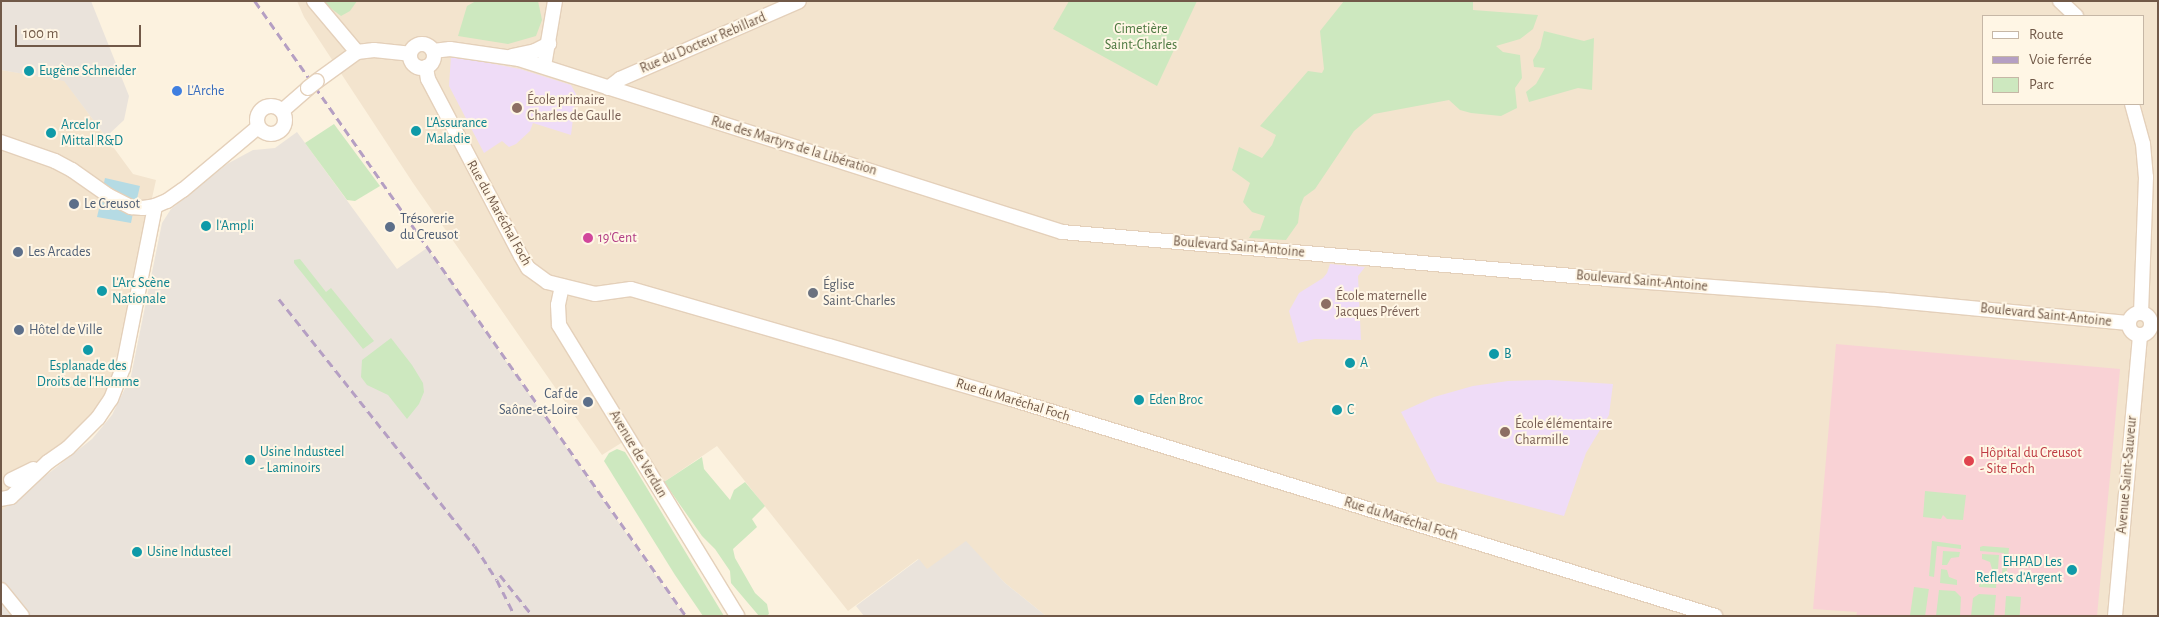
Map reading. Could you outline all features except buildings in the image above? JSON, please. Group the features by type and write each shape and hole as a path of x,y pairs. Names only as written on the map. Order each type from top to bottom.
{"main road":[{"path":"314,1 357,52"},
{"path":"544,66 555,1"},
{"name":"Rue du Docteur Rebillard","path":"608,88 620,79 799,1"},
{"path":"2060,1 2075,15"},
{"path":"420,44 428,45 433,51 434,59 426,67 415,65 410,54 414,47 420,44"},
{"path":"509,57 535,51 549,44"},
{"name":"Rue des Martyrs de la Libération","path":"433,51 450,49 509,57 544,66 1062,232 1156,240"},
{"path":"284,108 335,66 357,52 374,50 410,54"},
{"name":"Rue du Maréchal Foch","path":"426,67 428,79 521,256 536,275 562,286 595,294 631,289 812,341 1011,399 1715,616"},
{"path":"2132,105 2143,144 2146,177 2142,313"},
{"path":"258,127 257,115 263,108 275,106 284,108"},
{"path":"258,127 269,134 280,130 285,118 284,108"},
{"path":"1,142 55,161 121,203 137,207 155,206 183,190 258,127"},
{"path":"1,499 11,497 9,483 48,462 68,448 86,431 111,399 123,368 155,206"},
{"name":"Boulevard Saint-Antoine","path":"1156,240 1608,279 1885,300 2129,323"},
{"name":"Avenue de Verdun","path":"562,286 558,305 560,325 737,616"},
{"path":"2142,313 2154,325 2146,334 2140,335 2132,332 2129,323 2134,315 2142,313"},
{"name":"Avenue Saint-Sauveur","path":"2115,616 2140,335"},
{"path":"1,590 22,616"}],"shaded area":[{"path":"1,1 91,1 129,96 124,120 106,137 64,81 1,70"},
{"path":"297,1 2158,1 2158,616 1046,616 1005,583 987,565 926,569 918,559 848,611 717,446 664,482 634,435 602,455 413,183 304,17"},
{"name":"École primaire Charles de Gaulle","path":"451,56 520,69 571,85 576,94 571,135 533,123 530,131 516,144 509,147 502,141 484,153 449,86"},
{"path":"1,70 64,80 133,174 156,180 109,392 90,435 1,515"},
{"path":"297,132 397,269 427,248 684,616 1,616 1,511 92,439 112,415 131,376 162,223 171,209 227,164 253,150 275,148"},
{"name":"École maternelle Jacques Prévert","path":"1330,264 1365,267 1358,276 1361,340 1315,339 1298,343 1289,311 1299,293 1323,278"},
{"name":"Hôpital du Creusot - Site Foch","path":"1836,344 2120,369 2097,616 1856,616 1857,612 1813,609"},
{"name":"École élémentaire Charmille","path":"1550,380 1613,384 1609,415 1586,453 1564,516 1437,482 1401,412 1434,397 1473,386 1508,381"},
{"path":"966,541 1005,583 1046,616 864,616 856,606 919,559 927,569"}],"green space":[{"path":"321,1 357,1 350,11 341,16"},
{"path":"476,1 538,1 542,20 536,36 508,44 458,36 467,6"},
{"name":"Cimetière Saint-Charles","path":"1069,1 1197,1 1157,86 1053,29"},
{"path":"1344,1 1473,1 1473,10 1538,15 1533,29 1520,39 1496,46 1503,52 1520,55 1522,78 1515,88 1517,108 1501,116 1471,113 1460,110 1449,100 1374,114 1354,131 1315,189 1304,197 1300,207 1298,223 1286,240 1249,238 1253,231 1260,230 1265,216 1252,212 1243,202 1250,183 1232,170 1239,147 1262,158 1272,145 1276,135 1260,126 1308,71 1322,73 1324,69 1320,31"},
{"path":"1544,31 1584,41 1594,38 1592,90 1578,88 1529,102 1526,92 1536,84 1545,68 1534,67 1533,60 1540,48"},
{"path":"334,124 380,186 355,201 347,200 305,143"},
{"path":"300,259 326,292 331,288 374,341 363,349 294,263 294,260"},
{"path":"391,338 423,383 424,392 419,404 407,419 388,395 367,385 361,377 362,360"},
{"path":"617,449 625,452 724,616 703,616 675,575 604,461 609,453"},
{"path":"702,457 704,469 730,500 734,490 745,482 765,506 752,519 757,527 733,549 735,558 755,593 767,604 769,614 766,616 759,616 731,583 730,571 715,549 702,536 664,482"},
{"path":"1925,491 1966,495 1963,520 1947,519 1943,515 1941,519 1923,517"},
{"path":"1932,541 1961,545 1961,549 1937,546 1934,577 1929,576"},
{"path":"1980,547 2009,548 2006,583 2001,582 2004,553 1980,551"},
{"path":"1943,551 1960,552 1959,557 1951,558 1947,565 1942,565"},
{"path":"1982,554 1999,555 1998,569 1992,569 1990,562 1982,559"},
{"path":"1941,569 1947,570 1949,577 1957,580 1957,585 1940,583"},
{"path":"1992,574 1997,574 1996,588 1979,587 1980,582 1988,581"},
{"path":"1914,587 1929,589 1925,616 1910,616"},
{"path":"1939,590 1955,591 1961,597 1960,616 1936,616"},
{"path":"1979,594 1996,595 1994,616 1971,616 1973,598"},
{"path":"2006,596 2021,597 2020,616 2005,616"}],"water":[{"path":"105,178 140,186 136,203 103,187"},
{"path":"101,200 133,213 131,223 97,217"}],"railway":[{"path":"255,1 686,616"},
{"path":"279,299 475,546 497,580 515,616"},
{"path":"500,575 533,616"}],"place":[{"name":"Eugène Schneider","path":"29,71"},
{"name":"L'Arche","path":"177,91"},
{"name":"École primaire Charles de Gaulle","path":"517,108"},
{"name":"L'Assurance Maladie","path":"416,131"},
{"name":"Arcelor Mittal R&D","path":"51,133"},
{"name":"Le Creusot","path":"74,204"},
{"name":"l'Ampli","path":"206,226"},
{"name":"Trésorerie du Creusot","path":"390,227"},
{"name":"19'Cent","path":"588,238"},
{"name":"Les Arcades","path":"18,252"},
{"name":"L'Arc Scène Nationale","path":"102,291"},
{"name":"Église Saint-Charles","path":"813,293"},
{"name":"École maternelle Jacques Prévert","path":"1326,304"},
{"name":"Hôtel de Ville","path":"19,330"},
{"name":"Esplanade des Droits de l'Homme","path":"88,350"},
{"name":"B","path":"1494,354"},
{"name":"A","path":"1350,363"},
{"name":"Eden Broc","path":"1139,400"},
{"name":"Caf de Saône-et-Loire","path":"588,402"},
{"name":"C","path":"1337,410"},
{"name":"École élémentaire Charmille","path":"1505,432"},
{"name":"Usine Industeel - Laminoirs","path":"250,460"},
{"name":"Hôpital du Creusot - Site Foch","path":"1969,461"},
{"name":"Usine Industeel","path":"137,552"},
{"name":"EHPAD Les Reflets d'Argent","path":"2072,570"}]}
